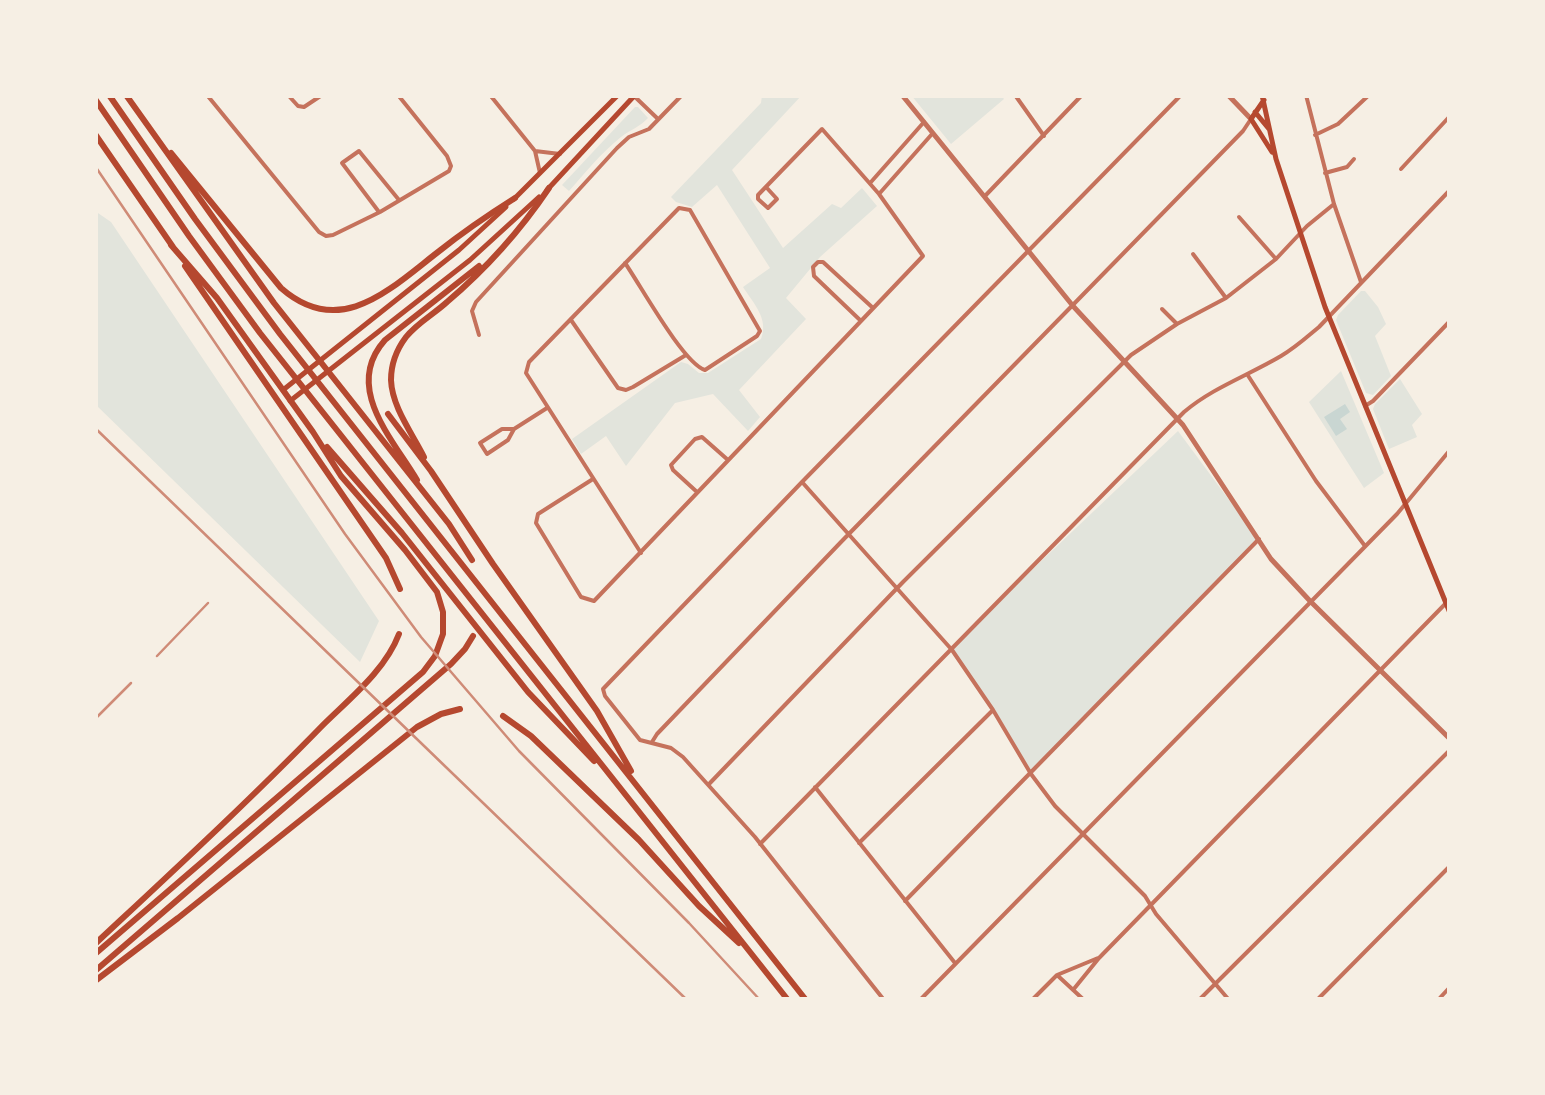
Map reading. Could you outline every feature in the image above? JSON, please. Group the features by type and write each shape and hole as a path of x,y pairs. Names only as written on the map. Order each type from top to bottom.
{"highway":[{"path":"109,95 195,220 299,359 806,1000"},
{"path":"126,95 246,267 460,538 472,560"},
{"path":"95,99 288,370 788,1000"},
{"path":"144,121 276,282 298,300 323,309 347,309 376,299 515,198"},
{"path":"95,134 386,558 400,589"},
{"path":"431,472 396,404 394,360 411,332 524,225 549,188"},
{"path":"431,502 373,406 368,388 370,367 377,350 390,335 506,244"},
{"path":"95,954 430,665 441,643 444,620 439,597 422,572 341,476 216,298 171,245"},
{"path":"298,411 306,404"},
{"path":"388,414 597,711 642,790"},
{"path":"313,432 402,534 528,692 626,795"},
{"path":"95,944 232,817 329,719 384,662 399,634"},
{"path":"95,971 428,684 461,654 473,636"},
{"path":"95,981 417,727 440,714 460,710"},
{"path":"502,716 532,736 756,960"}],"main road":[{"path":"282,390 459,250 618,95"},
{"path":"290,401 513,223 635,95"},
{"path":"1253,116 1265,97"},
{"path":"1265,97 1276,159 1328,317 1450,613"},
{"path":"1253,116 1270,131"},
{"path":"1253,116 1276,159"}],"street":[{"path":"207,95 326,236 380,212 446,175 451,166 398,95"},
{"path":"288,95 302,107 322,95"},
{"path":"490,95 535,151 540,173"},
{"path":"635,95 658,119"},
{"path":"479,335 472,311 476,302 610,156 626,140 646,131 682,95"},
{"path":"902,95 1073,306 1178,418 1271,559 1450,738"},
{"path":"1015,95 1044,137"},
{"path":"985,196 1082,95"},
{"path":"884,1000 708,785 677,751 636,737 604,694 604,688 1181,95"},
{"path":"652,744 657,734 848,534 1243,131 1253,116 1228,95"},
{"path":"1306,95 1334,204 1361,282"},
{"path":"1315,135 1338,124 1368,95"},
{"path":"1401,169 1450,116"},
{"path":"870,183 924,122"},
{"path":"593,478 538,514 536,524 581,596 594,602 922,256 879,194 822,129 766,188"},
{"path":"879,194 933,133"},
{"path":"380,212 342,164 358,151 399,200"},
{"path":"535,151 560,154"},
{"path":"1326,173 1346,167 1354,158"},
{"path":"760,844 1178,418 1204,397 1291,350 1450,190"},
{"path":"708,785 896,588 1124,361 1176,324 1226,298 1276,259 1334,204"},
{"path":"626,262 686,356 699,369 705,370 760,332 690,210 678,208 529,362 526,373 640,553"},
{"path":"1239,217 1276,259"},
{"path":"1193,254 1226,298"},
{"path":"861,322 814,276 813,267 823,262 873,308"},
{"path":"1162,310 1176,324"},
{"path":"571,320 618,388 633,387 686,356"},
{"path":"1365,406 1450,322"},
{"path":"1247,374 1316,482 1365,546"},
{"path":"514,429 502,429 480,444 487,454 508,440 514,429 547,408"},
{"path":"697,493 671,465 702,437 728,460"},
{"path":"920,1000 1365,546 1450,450"},
{"path":"802,482 952,650 1031,774 1056,806 1145,896 1230,1000"},
{"path":"906,901 1259,539"},
{"path":"1074,990 1098,958 1448,601"},
{"path":"859,842 993,710"},
{"path":"1199,1000 1450,750"},
{"path":"814,787 954,963"},
{"path":"1317,1000 1450,866"},
{"path":"1032,1000 1057,975 1098,958"},
{"path":"1057,975 1084,1000"},
{"path":"1438,1000 1450,988"}],"shaded area":[{"path":"762,95 802,95 732,170 783,248 832,204 841,208 862,188 877,206 820,257 786,298 806,319 739,390 760,417 748,431 713,394 675,403 626,466 606,436 581,454 572,439 681,362 699,373 708,373 761,339 762,318 743,287 770,268 717,185 692,207 671,197 761,103"},
{"path":"911,95 1001,95 1004,99 951,144"},
{"path":"635,107 648,118 614,143 569,191 562,185"},
{"path":"95,211 111,222 379,621 360,662 95,404"},
{"path":"1361,291 1378,307 1386,324 1375,336 1391,376 1373,395 1366,393 1336,320"},
{"path":"1341,371 1384,473 1364,488 1309,402"},
{"path":"1400,379 1422,414 1412,425 1417,437 1389,449 1373,409"},
{"path":"1345,404 1350,412 1340,419 1347,429 1336,436 1324,417"},
{"path":"1178,431 1258,539 1032,774 951,647"}],"railway":[{"path":"95,166 345,534 421,637 519,751 760,1000"},
{"path":"95,428 687,1000"},
{"path":"157,656 208,603"},
{"path":"95,719 131,683"}]}
